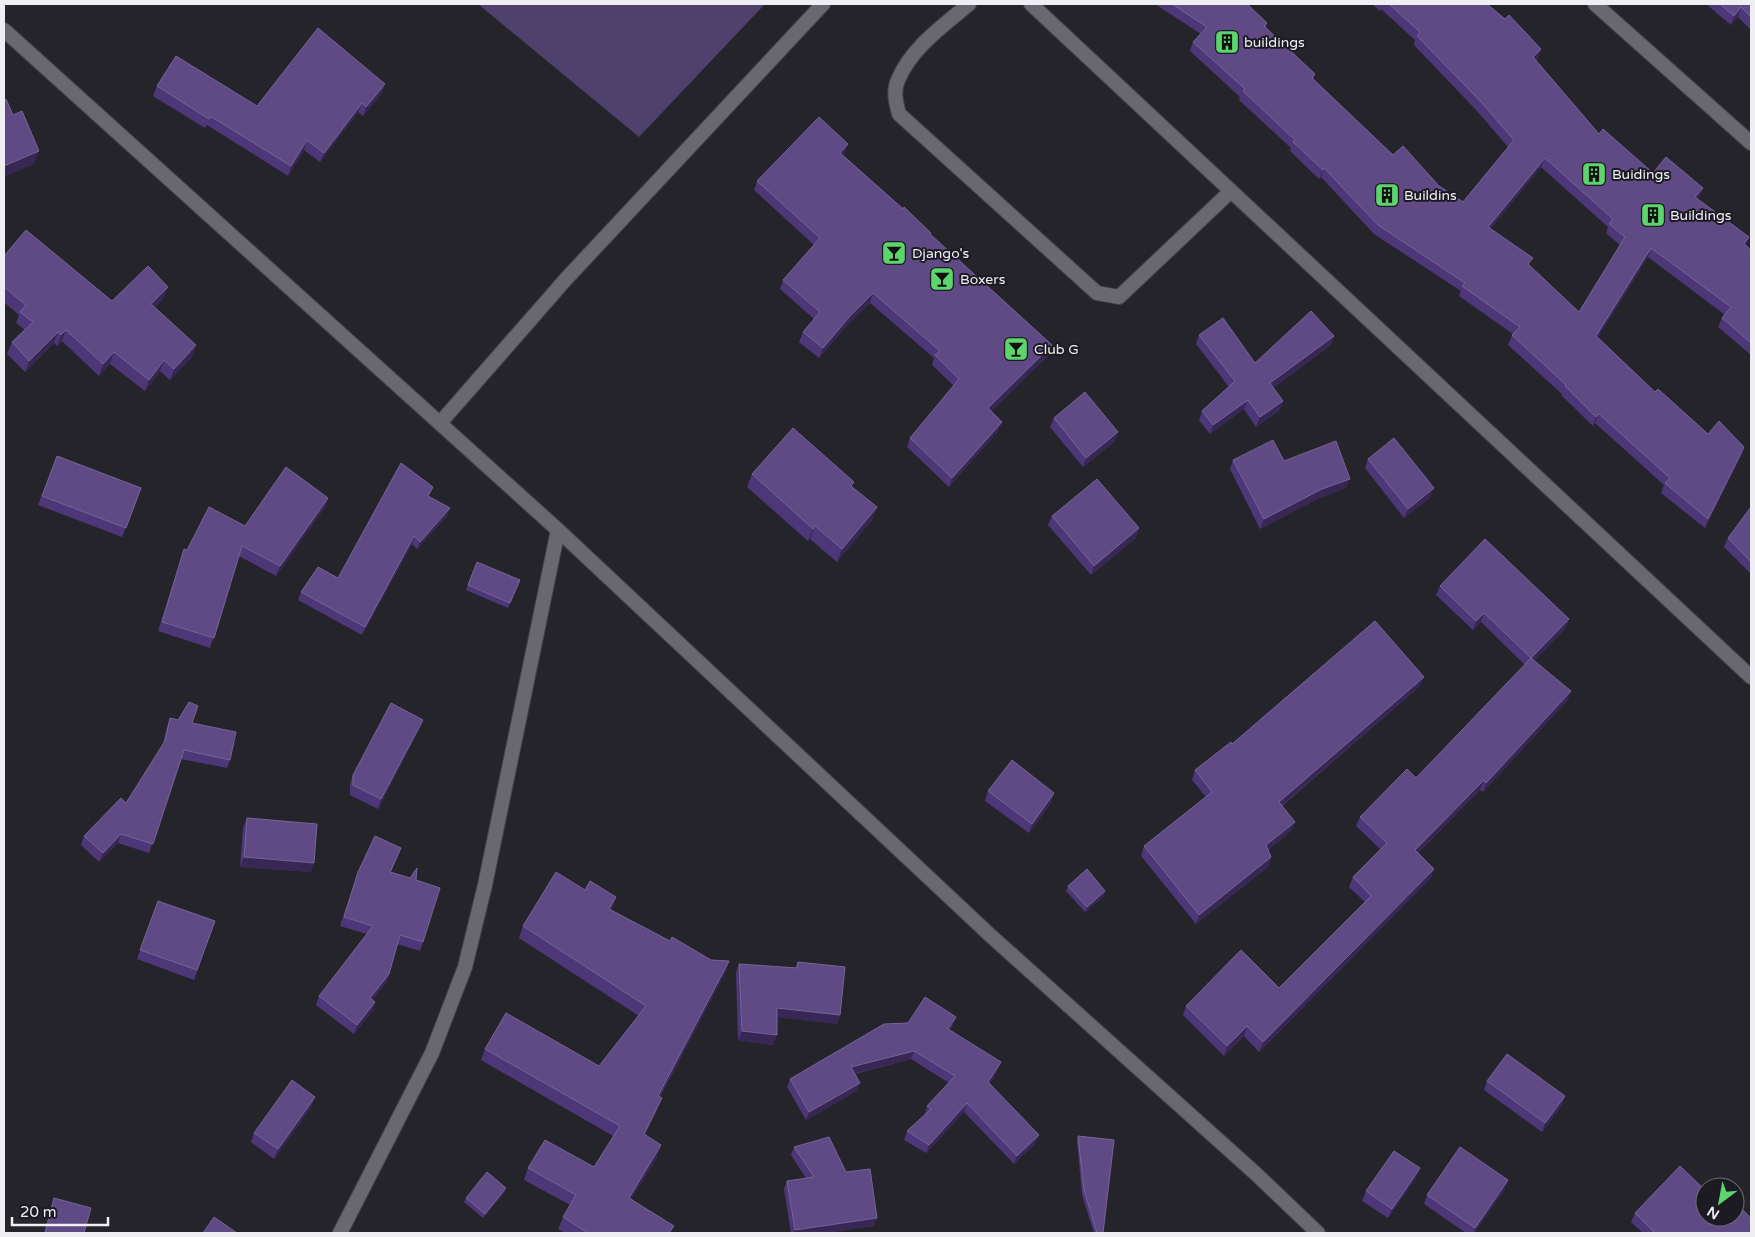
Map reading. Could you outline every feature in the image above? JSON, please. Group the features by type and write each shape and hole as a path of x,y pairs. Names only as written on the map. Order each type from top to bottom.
{"street":[{"path":"440,423 566,279 823,4"},
{"path":"970,4 928,40 897,80 895,99 899,114 1097,293 1119,297 1231,191"},
{"path":"1030,4 1751,677"},
{"path":"1595,4 1751,143"},
{"path":"4,30 558,530 974,921 1248,1167 1318,1233"},
{"path":"340,1233 432,1052 465,967 485,885 558,530"}],"shaded area":[{"path":"478,4 765,4 639,137"}],"building":[{"path":"1172,4 1247,4 1267,23 1264,26 1315,74 1312,78 1393,155 1403,146 1439,186 1463,202 1514,140 1481,102 1417,36 1420,32 1389,4 1487,4 1505,19 1509,15 1541,49 1533,57 1599,134 1603,129 1653,173 1666,157 1703,188 1695,197 1749,237 1744,244 1751,250 1751,343 1722,318 1731,307 1651,248 1596,336 1655,392 1658,389 1708,434 1719,421 1744,447 1708,519 1665,483 1670,478 1599,414 1596,417 1566,385 1512,335 1520,327 1462,286 1465,283 1378,225 1324,168 1323,170 1293,142 1295,140 1243,91 1245,89 1193,42 1207,27","holes":["1545,158 1613,219 1609,224 1625,237 1579,312 1528,264 1533,258 1488,227"]},
{"path":"1720,4 1751,4 1751,17 1741,7 1734,16"},
{"path":"318,28 385,84 366,107 362,103 324,153 307,140 291,166 210,116 209,119 157,86 176,56 257,106"},
{"path":"6,99 13,115 22,111 39,151 4,166 4,100"},
{"path":"819,117 848,144 840,153 903,209 904,207 930,234 1052,345 988,408 1002,422 952,478 910,438 959,379 935,355 940,351 873,293 850,316 823,348 803,332 820,312 783,280 820,238 757,181"},
{"path":"26,230 112,301 148,266 168,287 151,304 196,345 174,369 164,360 149,380 114,352 103,364 66,330 61,335 58,332 29,361 12,342 33,322 20,312 26,305 4,287 4,256"},
{"path":"1311,311 1334,336 1270,383 1283,401 1260,417 1248,400 1213,425 1202,411 1235,381 1199,335 1223,318 1255,363"},
{"path":"1085,392 1118,432 1086,458 1054,418"},
{"path":"793,428 854,482 851,486 877,507 842,549 815,526 813,529 752,474"},
{"path":"1394,438 1434,488 1408,509 1368,459"},
{"path":"1273,440 1284,461 1336,441 1350,479 1322,489 1264,519 1233,460"},
{"path":"57,456 141,488 126,528 42,496"},
{"path":"401,463 433,487 428,496 450,508 420,542 414,536 365,627 301,592 318,567 338,578"},
{"path":"286,467 328,498 280,566 242,546 214,638 162,622 184,549 187,550 209,507 245,526"},
{"path":"1097,479 1139,528 1094,566 1052,516"},
{"path":"1751,507 1751,562 1728,538"},
{"path":"1485,539 1569,619 1531,658 1484,613 1476,621 1440,586"},
{"path":"477,562 520,580 510,603 468,585"},
{"path":"1375,621 1424,677 1279,802 1295,822 1266,845 1271,857 1199,915 1144,846 1212,792 1195,770 1231,742 1232,744"},
{"path":"1531,658 1571,691 1486,783 1484,780 1415,850 1434,869 1263,1042 1247,1026 1227,1046 1186,1006 1241,950 1279,988 1371,896 1353,877 1387,843 1360,817 1407,769 1416,778"},
{"path":"189,702 198,706 192,723 236,732 230,760 184,750 153,844 121,834 103,853 84,836 121,798 126,803 165,741 170,718 178,720"},
{"path":"391,703 423,720 381,799 353,785 353,775"},
{"path":"1012,760 1054,793 1032,824 988,791"},
{"path":"247,818 317,824 314,863 244,857"},
{"path":"375,836 401,848 390,872 410,878 417,868 416,880 440,888 423,942 400,935 389,974 370,998 375,1002 357,1025 319,996 373,926 344,917 358,872"},
{"path":"1087,869 1105,891 1087,907 1068,886"},
{"path":"556,872 585,890 590,881 616,897 609,909 670,941 672,937 711,960 729,961 658,1096 662,1098 644,1134 661,1145 629,1198 674,1226 669,1233 588,1233 563,1217 576,1195 528,1168 545,1140 594,1167 620,1126 485,1049 506,1013 599,1066 646,1006 523,926"},
{"path":"158,901 215,921 197,970 140,950"},
{"path":"798,962 845,967 840,1015 777,1008 777,1035 742,1031 739,964 797,968"},
{"path":"925,997 956,1017 948,1029 1001,1062 988,1082 1039,1135 1017,1156 967,1103 929,1145 907,1131 931,1109 927,1106 955,1076 914,1051 851,1067 860,1083 809,1112 790,1079 884,1024 908,1023"},
{"path":"1507,1054 1565,1096 1545,1123 1487,1081"},
{"path":"292,1080 315,1097 278,1149 254,1133"},
{"path":"1078,1136 1114,1140 1103,1233 1097,1233 1084,1190"},
{"path":"829,1137 846,1172 870,1169 877,1218 795,1230 787,1181 814,1177 794,1147"},
{"path":"1460,1147 1508,1180 1475,1228 1427,1195"},
{"path":"1394,1151 1420,1168 1392,1209 1366,1191"},
{"path":"1680,1166 1695,1180 1695,1227 1745,1227 1745,1212 1751,1218 1751,1233 1655,1233 1635,1213"},
{"path":"487,1172 506,1188 485,1214 466,1198"},
{"path":"54,1198 91,1208 84,1233 45,1233"},
{"path":"214,1217 237,1233 203,1233"}],"place":[{"name":"buildings","path":"1227,42"},
{"name":"Buidings","path":"1594,174"},
{"name":"Buildins","path":"1387,195"},
{"name":"Buildings","path":"1653,215"},
{"name":"Django's","path":"894,253"},
{"name":"Boxers","path":"942,279"},
{"name":"Club G","path":"1016,349"}]}
